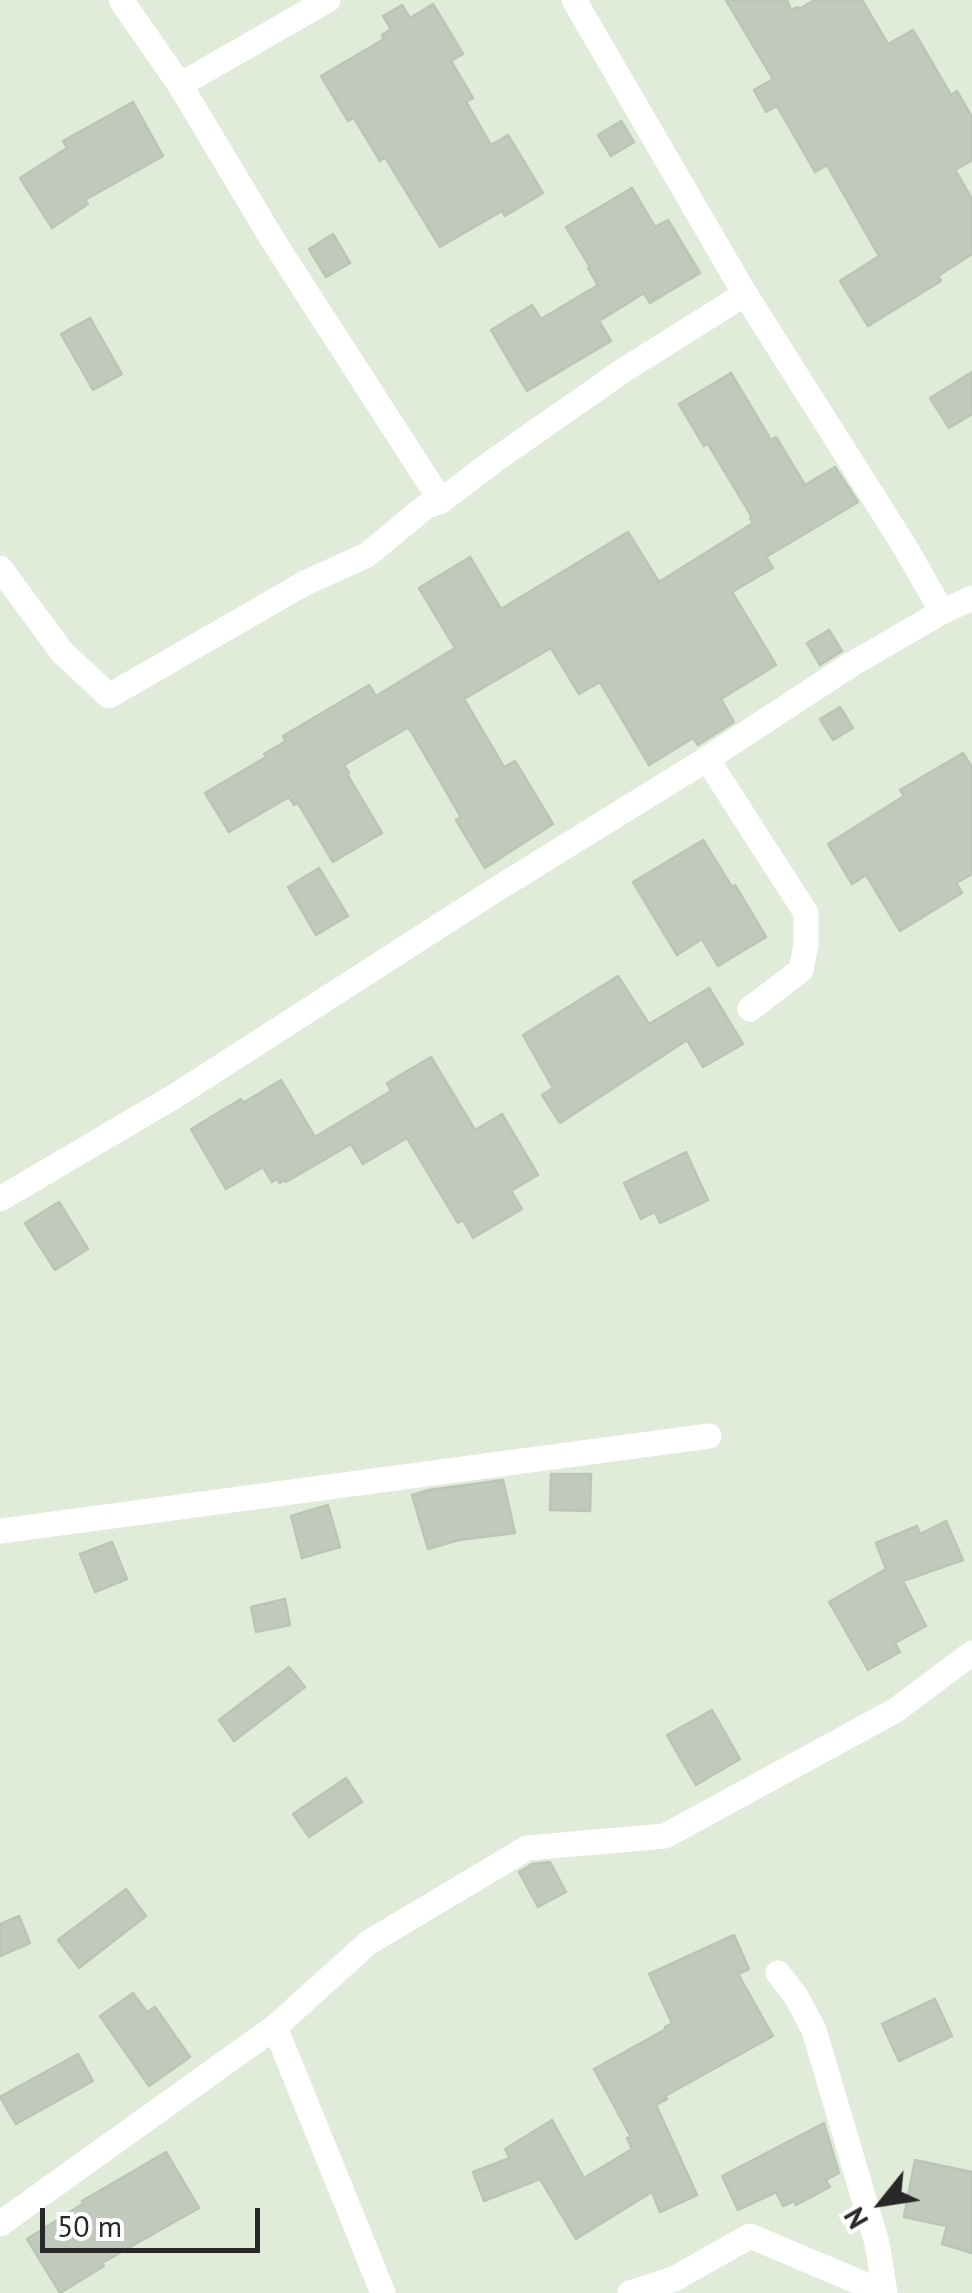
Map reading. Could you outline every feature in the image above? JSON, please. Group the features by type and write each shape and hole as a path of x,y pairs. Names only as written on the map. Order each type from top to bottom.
{"street":[{"path":"121,0 180,85 274,242 441,502"},
{"path":"180,85 328,0"},
{"path":"574,0 746,294 942,612"},
{"path":"0,568 62,652 109,696 305,583 366,555 424,508 441,502 624,370 746,294"},
{"path":"0,1200 175,1096 852,664 972,598"},
{"path":"708,759 806,914 801,970 750,1010"},
{"path":"0,1530 709,1436"},
{"path":"0,2224 275,2028 368,1943 527,1848 666,1836 896,1710 972,1653"},
{"path":"778,1973 814,2030 878,2243 885,2293"},
{"path":"275,2028 383,2293"},
{"path":"630,2293 674,2279 750,2236 885,2293"}],"building":[{"path":"726,0 787,0 791,10 815,0 862,0 888,44 913,30 951,95 957,91 972,117 972,160 955,170 972,199 972,254 938,276 941,281 868,326 840,281 879,256 827,165 815,172 777,106 766,112 754,90 773,79"},
{"path":"433,4 463,54 451,61 473,98 466,102 491,145 508,135 543,193 505,216 502,211 440,247 385,157 380,161 354,118 348,121 321,76 384,39 382,35 391,29 383,16 402,5 410,18"},
{"path":"133,102 163,156 85,200 88,204 52,228 20,178 67,148 63,141"},
{"path":"621,121 634,142 611,156 598,135"},
{"path":"632,188 655,227 668,220 700,273 650,303 644,293 599,321 611,341 527,391 491,330 532,305 541,319 598,285 566,227"},
{"path":"333,234 350,263 326,277 309,249"},
{"path":"90,318 122,374 93,390 61,334"},
{"path":"972,372 972,414 949,428 930,398"},
{"path":"731,373 771,440 776,437 805,485 835,467 858,502 766,557 773,568 732,592 776,665 721,699 734,722 698,745 693,738 649,765 600,682 579,694 551,648 464,699 504,767 515,761 553,824 485,868 456,820 461,817 407,728 344,765 382,833 333,862 298,803 294,805 289,797 229,832 205,793 266,757 264,754 286,741 283,736 369,685 376,696 455,648 419,588 470,557 501,609 628,532 659,582 753,523 708,444 704,446 679,404"},
{"path":"829,630 842,651 820,665 807,643"},
{"path":"840,707 853,728 833,740 820,719"},
{"path":"963,753 972,767 972,874 956,883 962,893 900,931 866,875 852,884 828,844 904,796 900,790"},
{"path":"703,840 766,937 718,966 702,939 677,955 633,882"},
{"path":"319,868 348,916 316,935 288,887"},
{"path":"618,976 649,1024 709,988 743,1044 703,1067 687,1040 560,1123 542,1095 553,1088 523,1035"},
{"path":"431,1057 475,1130 502,1114 538,1175 511,1191 522,1209 473,1238 463,1220 458,1223 407,1138 363,1164 351,1144 286,1182 272,1182 263,1167 226,1189 191,1129 281,1080 315,1137 391,1091 387,1083"},
{"path":"686,1152 708,1200 660,1223 655,1212 641,1219 624,1183"},
{"path":"59,1202 88,1249 55,1270 25,1223"},
{"path":"551,1474 591,1474 590,1511 550,1510"},
{"path":"503,1480 515,1533 459,1540 428,1549 412,1495"},
{"path":"328,1505 340,1547 302,1558 291,1516"},
{"path":"946,1521 963,1560 903,1581 926,1626 895,1643 900,1652 868,1670 829,1602 886,1569 876,1543 917,1526 920,1534"},
{"path":"112,1542 127,1579 95,1592 80,1554"},
{"path":"285,1599 290,1625 256,1632 251,1607"},
{"path":"289,1667 305,1687 234,1741 219,1720"},
{"path":"712,1710 740,1759 696,1785 667,1735"},
{"path":"346,1778 362,1802 309,1837 293,1814"},
{"path":"550,1862 566,1892 538,1907 519,1872 532,1864"},
{"path":"126,1889 146,1916 79,1968 58,1940"},
{"path":"19,1916 30,1943 0,1956 0,1924"},
{"path":"734,1935 749,1969 738,1974 773,2036 665,2096 667,2099 656,2105 697,2195 660,2212 652,2192 576,2239 540,2179 484,2201 473,2172 510,2158 505,2149 552,2120 584,2178 632,2149 627,2138 631,2137 594,2069 672,2023 649,1974"},
{"path":"133,1993 147,2012 155,2007 190,2057 149,2086 100,2016"},
{"path":"935,1999 952,2036 899,2061 882,2024"},
{"path":"78,2054 93,2081 16,2124 0,2097"},
{"path":"824,2123 839,2173 826,2180 830,2187 796,2205 794,2201 783,2206 776,2192 738,2210 722,2176"},
{"path":"166,2152 199,2208 102,2263 104,2266 60,2293 27,2239 82,2201"},
{"path":"915,2160 972,2172 972,2253 942,2244 947,2226 904,2217"}]}
